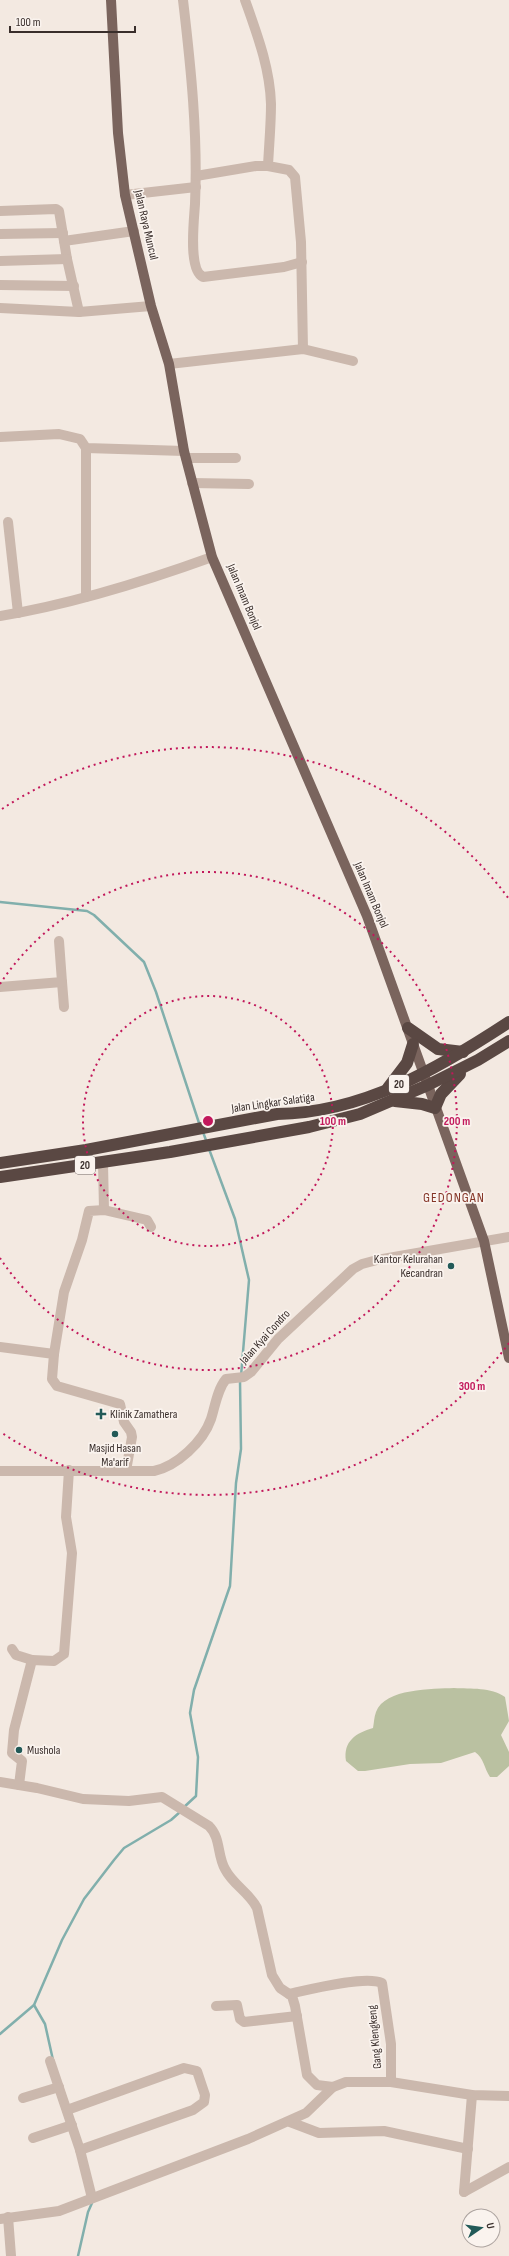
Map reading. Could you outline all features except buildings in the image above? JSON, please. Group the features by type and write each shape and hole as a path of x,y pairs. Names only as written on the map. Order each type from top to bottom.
{"highway":[{"name":"Jalan Lingkar Salatiga","path":"426,1080 463,1052 509,1022"},
{"path":"408,1028 438,1050 463,1052"},
{"name":"Jalan Lingkar Salatiga","path":"0,1163 86,1150 277,1114 304,1114 349,1102 387,1095 478,1060 509,1041"},
{"path":"413,1044 406,1063 387,1095 435,1108 441,1094 448,1084 478,1060"},
{"name":"Jalan Lingkar Salatiga","path":"0,1177 103,1163 279,1132 360,1114 387,1095"}],"main road":[{"name":"Jalan Raya Muncul","path":"111,0 118,133 125,195 151,306 169,364 185,454"},
{"name":"Jalan Imam Bonjol","path":"185,454 212,556 367,916 408,1028 435,1108 484,1241 509,1358"}],"street":[{"path":"183,0 193,86 196,176 193,245 197,269 200,276 227,275 284,267 302,262"},
{"path":"245,0 255,29 268,78 271,105 268,166"},
{"path":"196,176 256,166 268,166 289,170 295,177 302,262 303,349"},
{"path":"125,195 196,187"},
{"path":"0,211 58,210 79,312"},
{"path":"0,234 63,237 134,231"},
{"path":"0,261 67,259"},
{"path":"0,286 74,286"},
{"path":"0,308 79,312 151,306"},
{"path":"169,364 303,349 353,361"},
{"path":"0,437 59,434 80,440 86,448 86,597"},
{"path":"86,448 236,458"},
{"path":"192,483 249,484"},
{"path":"8,522 18,613"},
{"path":"0,616 86,597 138,583 212,556"},
{"path":"59,941 64,1007"},
{"path":"0,987 62,982"},
{"path":"103,1163 104,1210"},
{"path":"126,1471 132,1437 124,1422 122,1407 116,1402 57,1386 52,1379 54,1354 64,1292 82,1240 88,1212 93,1210 104,1210 147,1220 151,1227"},
{"name":"Jalan Kyai Condro","path":"0,1471 154,1471 166,1469 174,1464 195,1444 207,1428 224,1381 228,1378 241,1377 251,1372 278,1339 304,1313 353,1269 362,1264 509,1237"},
{"path":"0,1347 54,1354"},
{"path":"12,1648 16,1655 32,1660 54,1661 64,1654 72,1553 72,1540 66,1517 69,1470"},
{"path":"19,1785 22,1761 12,1753 14,1730 32,1660"},
{"path":"0,1782 84,1799 129,1801 162,1797 215,1831 225,1869 231,1878 252,1898 257,1908 275,1982 294,2000 307,2075 317,2085 333,2087"},
{"name":"Gang Klengkeng","path":"289,1994 340,1984 374,1981 382,1983 390,2044 391,2082"},
{"path":"216,2006 237,2005 240,2019 244,2022 297,2016"},
{"path":"50,2061 59,2087 70,2110 72,2125 83,2149 94,2196"},
{"path":"70,2110 184,2068 197,2071 205,2095 203,2103 193,2110 83,2149"},
{"path":"11,2256 4,2218 59,2211 94,2196 290,2122 306,2114 333,2087 346,2082 391,2082 472,2095 509,2096"},
{"path":"23,2098 59,2087"},
{"path":"472,2095 464,2192 509,2167"},
{"path":"290,2122 319,2133 384,2131 468,2149"},
{"path":"33,2138 72,2125"}],"green space":[{"path":"454,1688 487,1690 505,1697 509,1721 501,1735 509,1752 509,1766 497,1777 490,1777 482,1760 475,1752 441,1763 410,1764 365,1771 358,1771 346,1761 349,1743 356,1735 373,1728 376,1712 381,1704 389,1698 410,1691"}],"waterway":[{"path":"0,902 87,911 94,915 144,962 156,992 200,1126"},
{"path":"203,1132 207,1143"},
{"path":"209,1149 235,1219 249,1280 241,1376"},
{"path":"183,1808 196,1796 198,1757 190,1713 194,1690 230,1586 236,1483 241,1449 240,1381"},
{"path":"0,2034 34,2005 62,1940 84,1899 114,1860 124,1848 171,1820 180,1812"},
{"path":"34,2005 45,2024 53,2060"},
{"path":"78,2256 88,2212 92,2203"}],"place":[{"name":"Kantor Kelurahan Kecandran","path":"451,1266"},
{"name":"Klinik Zamathera","path":"101,1414"},
{"name":"Masjid Hasan Ma'arif","path":"115,1434"},
{"name":"Mushola","path":"19,1750"}],"district":[{"name":"GEDONGAN","path":"454,1197"}]}
